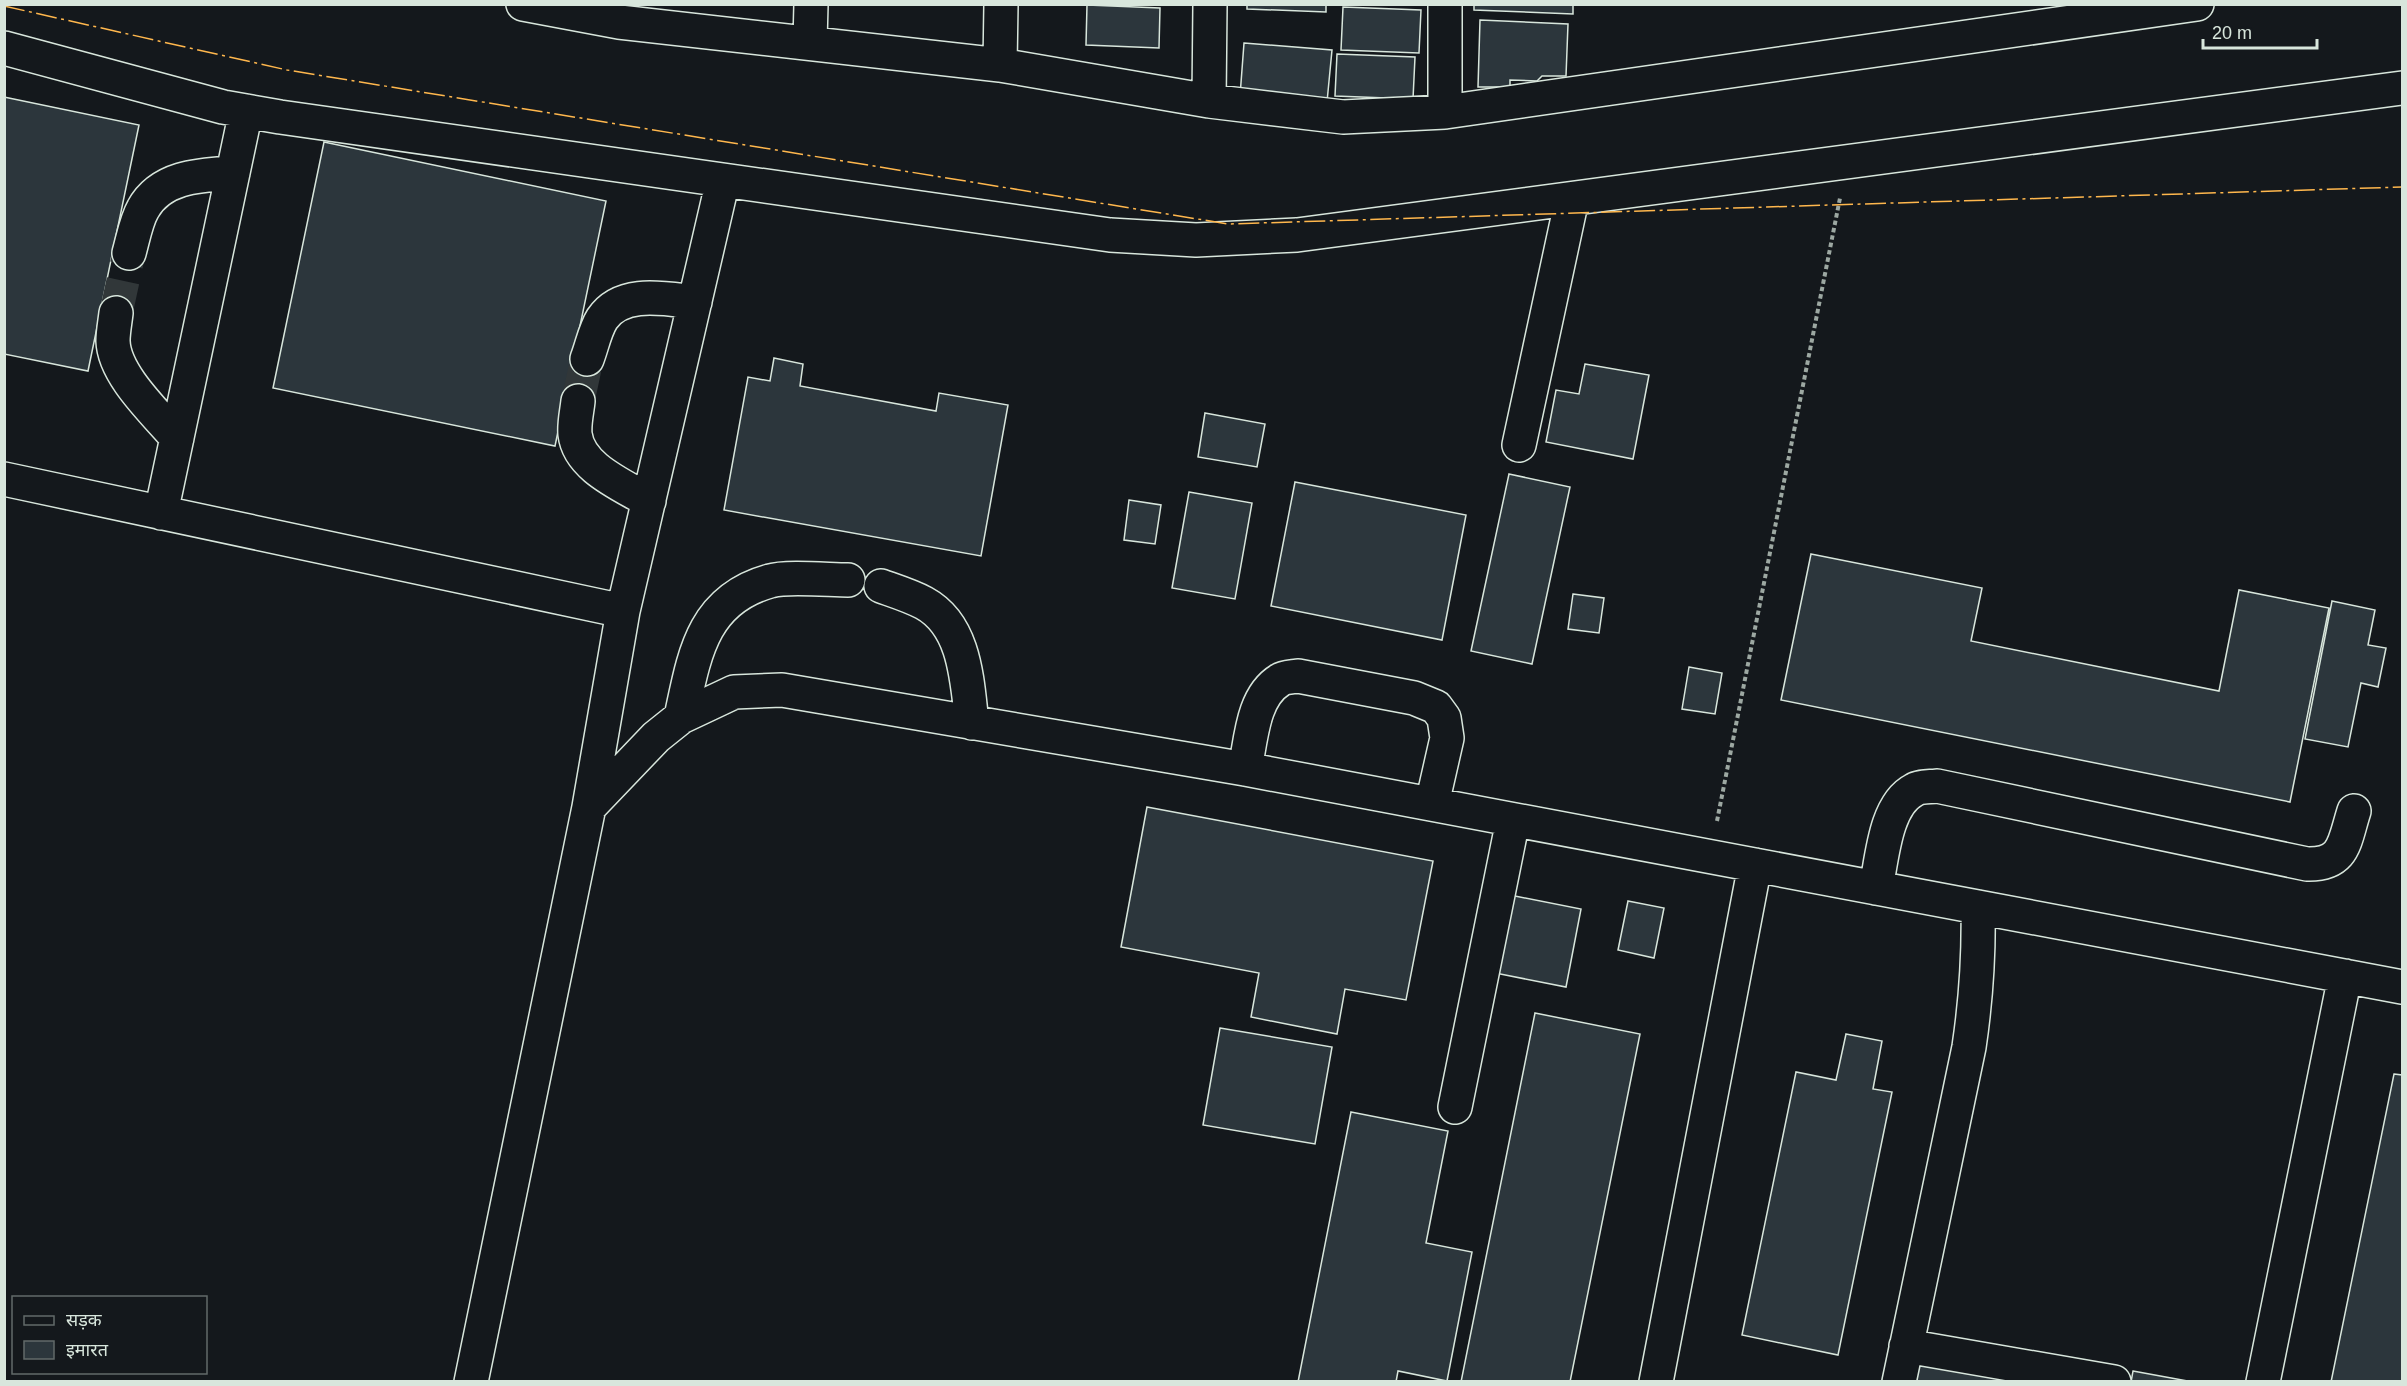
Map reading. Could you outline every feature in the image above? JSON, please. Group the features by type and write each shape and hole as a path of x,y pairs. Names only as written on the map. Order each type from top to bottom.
{"street":[{"path":"523,4 619,13 810,42 1000,65 1209,101 1343,117 1446,112 2197,4"},
{"path":"810,42 811,4"},
{"path":"1000,65 1001,4"},
{"path":"1209,101 1210,4"},
{"path":"1445,4 1446,112"},
{"path":"4,48 158,91 246,111 1110,235 1196,240 1297,235 2403,88"},
{"path":"161,513 246,111"},
{"path":"129,253 143,209 154,194 174,182 195,175 233,173"},
{"path":"471,1382 589,807 623,611 723,180"},
{"path":"1519,445 1572,199"},
{"path":"587,359 602,318 615,307 631,300 652,298 695,302"},
{"path":"116,313 113,343 120,363 131,385 177,438"},
{"path":"578,401 574,431 577,445 588,463 649,501"},
{"path":"4,479 623,611"},
{"path":"681,717 702,636 715,616 740,593 772,580 848,580"},
{"path":"881,586 926,604 947,624 963,655 972,723"},
{"path":"1245,770 1258,709 1268,690 1281,679 1298,676 1414,698 1436,707 1444,718 1447,738 1432,804"},
{"path":"589,807 656,737 681,717 734,692 782,690 1432,804 2403,987"},
{"path":"1876,888 1889,822 1900,800 1915,789 1937,786 2307,864 2322,864 2335,859 2343,846 2354,811"},
{"path":"1455,1107 1513,820"},
{"path":"1656,1382 1755,866"},
{"path":"1899,1382 1969,1047 1979,962 1978,907"},
{"path":"2264,1382 2345,976"},
{"path":"1906,1346 2114,1382"}],"path":[{"path":"1710,857 1847,162"}],"building":[{"path":"1247,4 1326,4 1326,12 1247,9"},
{"path":"1474,4 1573,4 1573,14 1474,10"},
{"path":"1087,5 1160,8 1159,48 1086,45"},
{"path":"1343,7 1421,10 1419,53 1341,50"},
{"path":"1480,20 1568,24 1566,76 1542,76 1537,81 1510,80 1510,87 1478,87"},
{"path":"1244,43 1332,50 1327,102 1240,96"},
{"path":"1337,54 1415,57 1413,99 1335,96"},
{"path":"4,97 139,125 88,371 4,354"},
{"path":"324,142 606,201 555,446 273,388"},
{"path":"774,358 803,364 800,386 936,411 939,393 1008,405 981,556 724,510 748,377 770,381"},
{"path":"1585,364 1649,375 1633,459 1546,442 1556,390 1579,394"},
{"path":"1205,413 1265,424 1257,467 1198,457"},
{"path":"1509,474 1570,487 1532,664 1471,651"},
{"path":"1295,482 1466,515 1442,640 1271,606"},
{"path":"1189,492 1252,503 1235,599 1172,588"},
{"path":"1129,500 1161,505 1155,544 1124,540"},
{"path":"1811,554 1982,588 1971,641 2219,691 2239,590 2329,608 2290,802 1781,700"},
{"path":"1573,594 1604,598 1599,633 1568,629"},
{"path":"2332,601 2375,610 2368,645 2386,648 2378,687 2361,683 2348,747 2305,739"},
{"path":"1689,667 1722,673 1715,714 1682,709"},
{"path":"1147,807 1433,861 1406,1000 1345,989 1337,1034 1251,1017 1259,973 1121,947"},
{"path":"1510,895 1581,909 1566,987 1495,973"},
{"path":"1628,901 1664,908 1654,958 1618,950"},
{"path":"1535,1013 1640,1034 1570,1382 1461,1382"},
{"path":"1220,1028 1332,1047 1315,1144 1203,1125"},
{"path":"1846,1034 1882,1041 1873,1089 1892,1092 1838,1355 1742,1335 1796,1072 1836,1080"},
{"path":"2394,1074 2402,1075 2402,1382 2331,1382"},
{"path":"1351,1112 1448,1131 1426,1243 1472,1252 1447,1381 1398,1371 1396,1382 1298,1382"},
{"path":"1908,1359 2036,1382 1904,1382"},
{"path":"2133,1371 2193,1382 2131,1382"}],"tunnel":[{"path":"116,313 129,253"},
{"path":"578,401 587,359"}],"power":[{"path":"4,6 287,70 1228,224 2402,187"}]}
